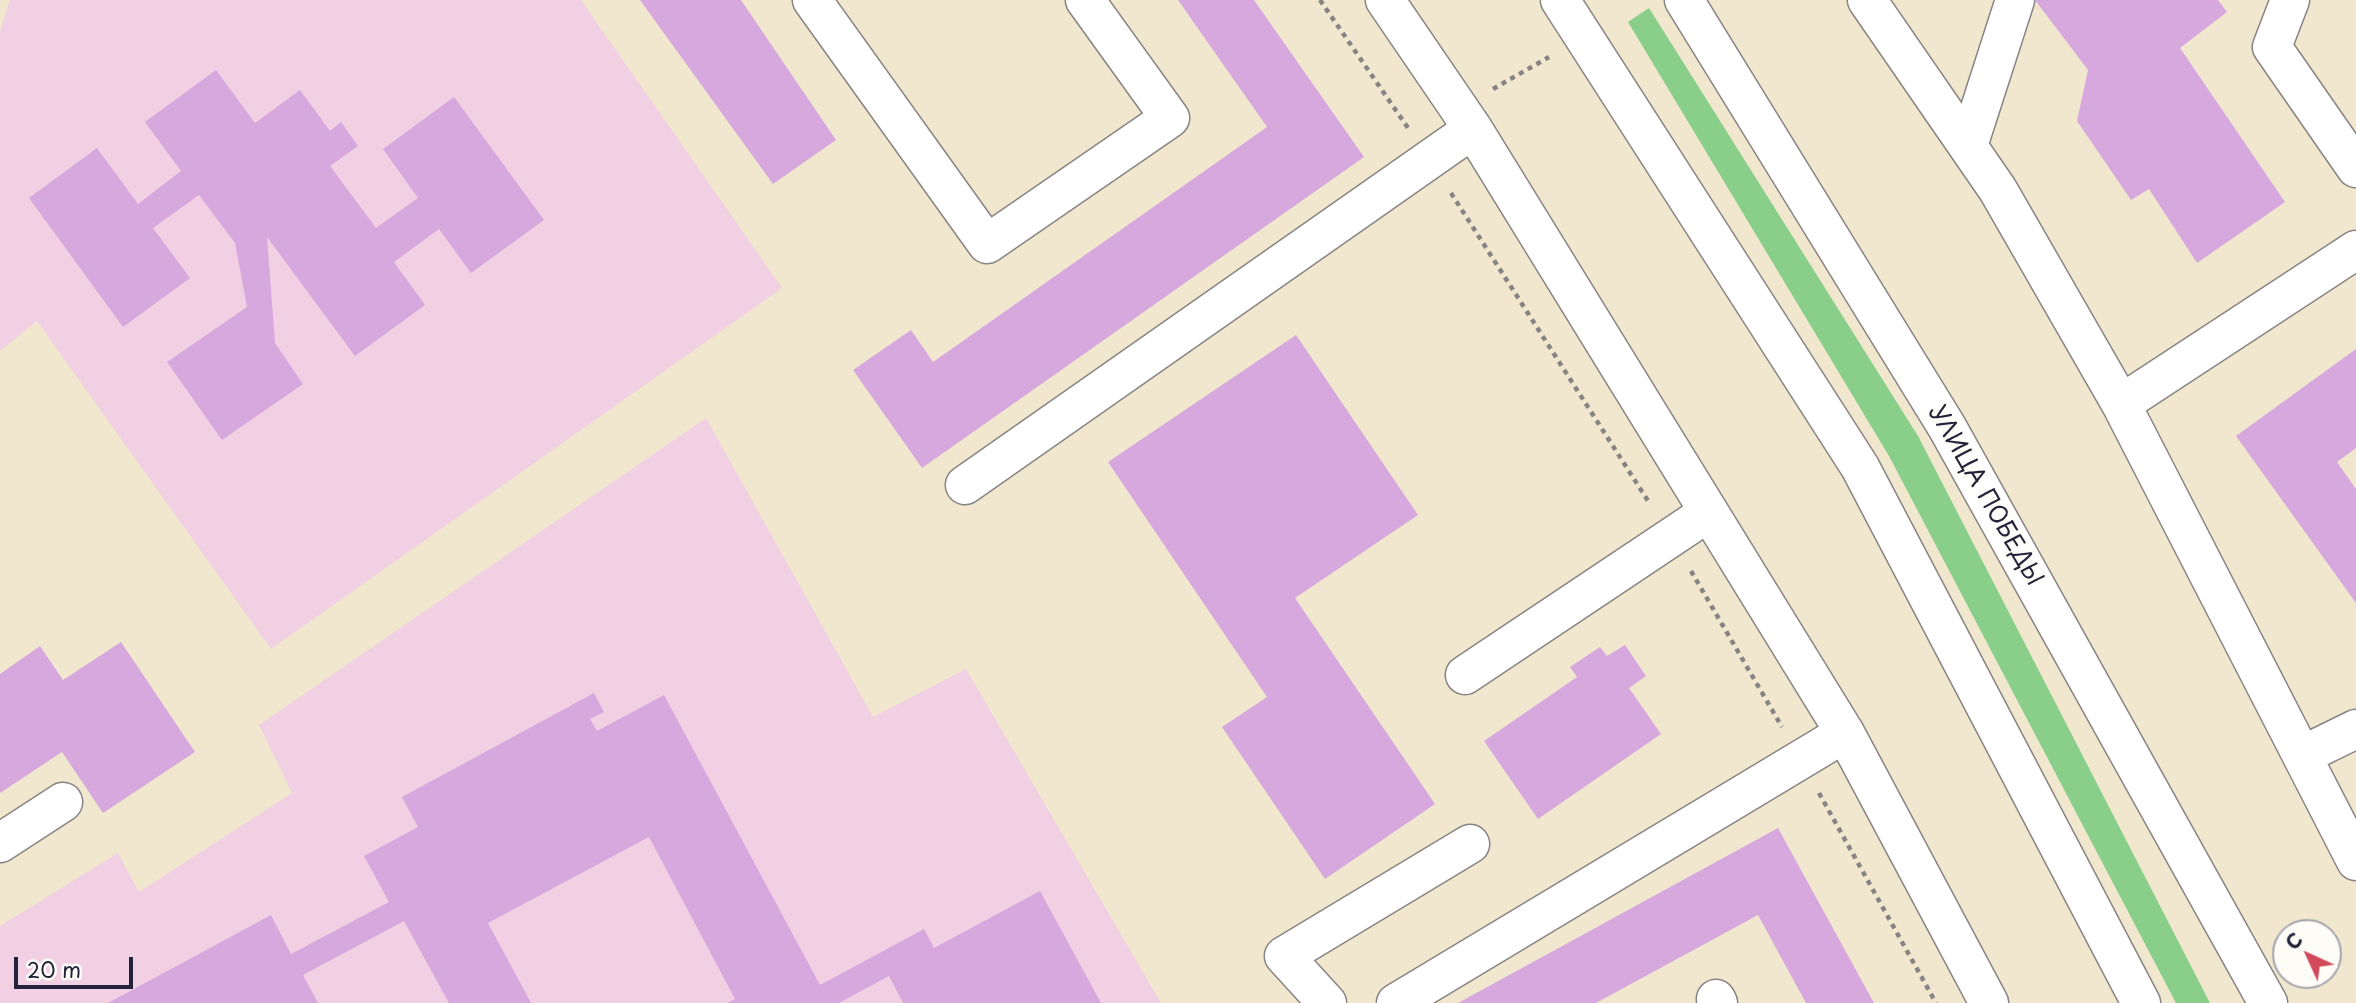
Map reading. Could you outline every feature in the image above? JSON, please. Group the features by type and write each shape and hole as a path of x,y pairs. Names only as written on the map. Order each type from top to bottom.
{"street":[{"path":"813,0 987,244 1170,118 1085,0"},
{"path":"1385,0 1473,129 1845,733 1989,1003"},
{"path":"1560,0 1860,467 2141,1003"},
{"name":"УЛИЦА ПОБЕДЫ","path":"1684,0 1947,428 2268,1003"},
{"path":"1867,0 1998,190 2121,404 2356,861"},
{"path":"1968,146 2015,0"},
{"path":"2290,0 2272,47 2356,168"},
{"path":"965,485 1473,129"},
{"path":"2121,404 2356,250"},
{"path":"1465,675 1709,512"},
{"path":"2303,755 2356,729"},
{"path":"1396,1003 1845,733"},
{"path":"0,843 63,802"},
{"path":"1327,1003 1284,956 1470,844"}],"path":[{"path":"1320,0 1430,159 1671,537 1801,760 1936,1003"},
{"path":"1490,91 1549,57"}],"shaded area":[{"path":"10,0 581,0 782,288 271,649 37,321 0,351 0,31"},
{"path":"706,418 873,717 966,669 1161,1003 0,1003 0,926 118,853 139,892 292,793 259,725"}],"green space":[{"path":"1649,8 1918,436 2210,1003 2176,1003 1889,456 1628,22"}],"building":[{"path":"640,0 741,0 836,140 773,184"},
{"path":"1178,0 1254,0 1364,157 922,468 853,370 911,330 933,362 1267,127"},
{"path":"2035,0 2218,0 2227,12 2180,48 2285,202 2197,263 2149,189 2131,200 2077,121 2088,70"},
{"path":"216,70 255,123 300,90 330,131 341,122 358,146 330,166 376,228 418,198 383,149 454,97 544,220 471,273 439,229 394,262 425,305 355,356 267,237 275,343 303,384 222,440 167,362 247,307 235,243 199,195 153,228 190,278 123,327 29,198 97,148 138,204 181,171 145,122"},
{"path":"1296,335 1418,515 1295,598 1435,804 1325,879 1222,727 1267,697 1108,462"},
{"path":"2356,349 2356,448 2337,462 2356,489 2356,603 2236,436"},
{"path":"121,642 195,752 103,813 62,752 0,793 0,674 40,646 63,680"},
{"path":"1625,645 1646,676 1629,688 1661,734 1538,819 1484,741 1577,677 1570,667 1600,647 1607,656"},
{"path":"594,693 604,712 590,719 597,731 664,695 820,985 924,929 934,948 1040,891 1101,1003 903,1003 889,976 839,1003 727,1003 735,999 649,837 488,923 531,1003 449,1003 404,921 303,975 318,1003 108,1003 271,915 291,954 389,902 364,856 418,827 402,797"},
{"path":"1778,828 1874,1003 1806,1003 1758,915 1596,1003 1458,1003"}]}
